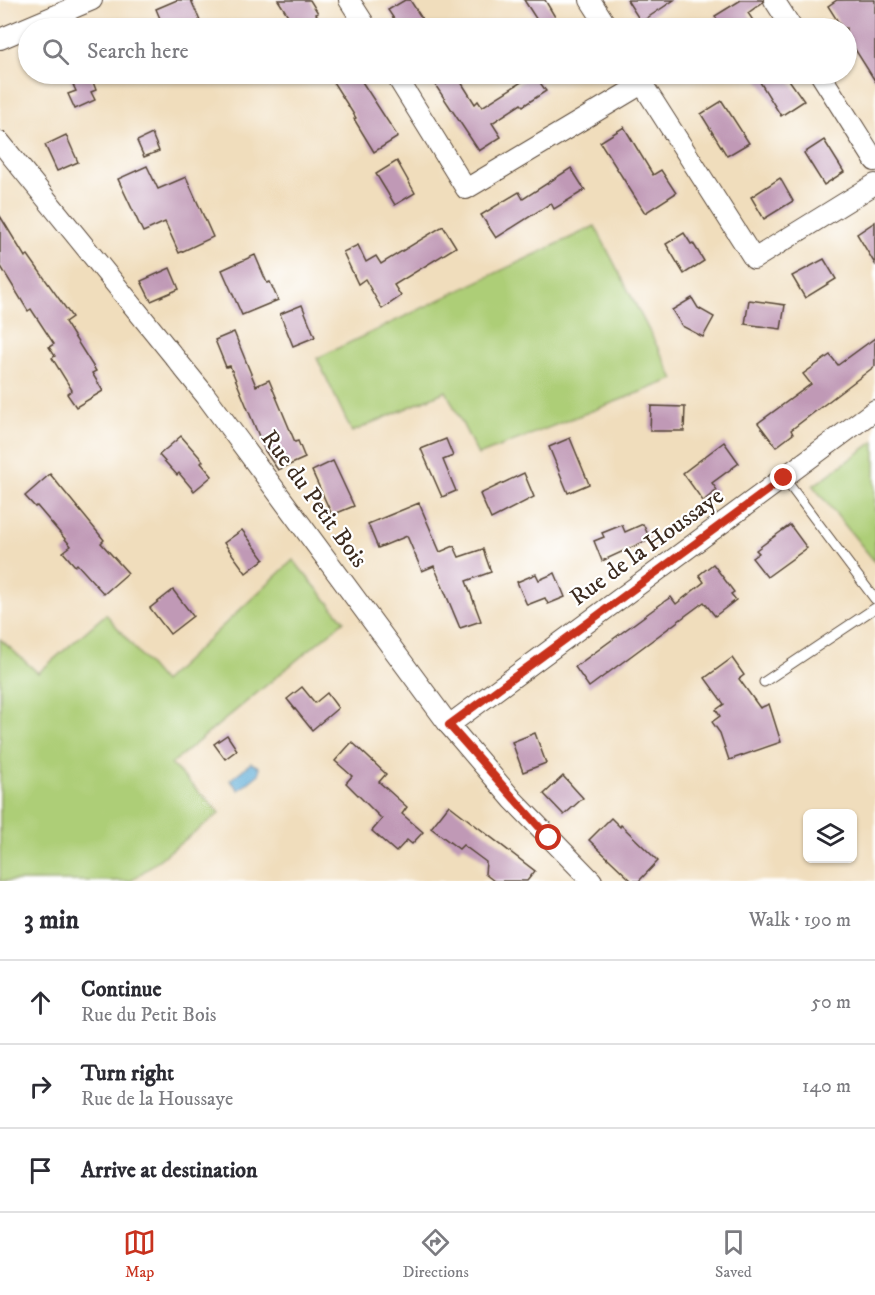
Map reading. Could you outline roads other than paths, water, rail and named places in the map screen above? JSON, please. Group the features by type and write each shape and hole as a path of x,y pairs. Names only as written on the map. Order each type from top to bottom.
{"street":[{"path":"50,18 92,0"},
{"path":"349,0 361,18"},
{"path":"590,0 602,18"},
{"path":"774,0 786,18"},
{"path":"0,39 18,31"},
{"path":"401,84 466,189 631,84"},
{"path":"642,84 754,259 875,184"},
{"path":"826,84 875,161"},
{"name":"Rue du Petit Bois","path":"0,142 206,396 449,725 513,800 592,881"},
{"name":"Rue de la Houssaye","path":"449,725 875,410"}],"lane":[{"path":"784,478 875,599"},
{"path":"764,682 875,608"}],"water":[{"path":"251,763 259,767 259,774 239,790 230,780"}]}
